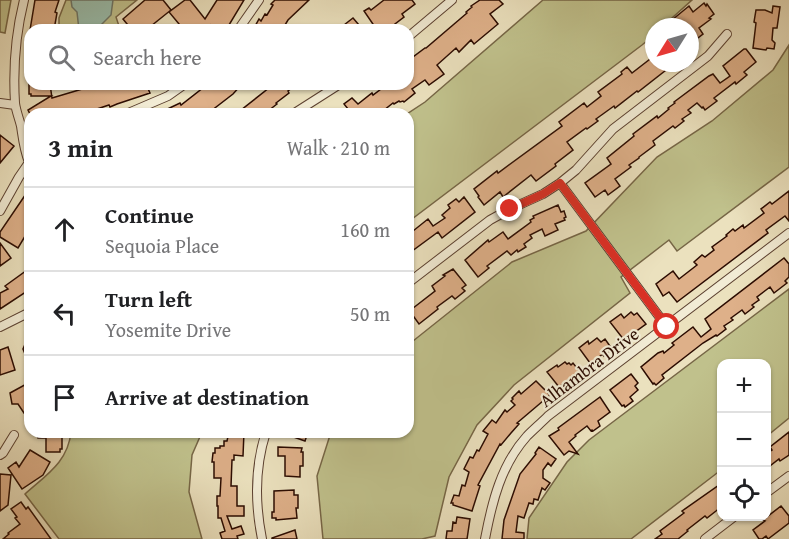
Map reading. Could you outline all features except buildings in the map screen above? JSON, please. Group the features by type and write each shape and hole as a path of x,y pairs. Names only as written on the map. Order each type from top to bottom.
{"street":[{"path":"24,0 16,58 15,105 21,125 24,149"},
{"path":"242,24 259,0"},
{"path":"414,32 452,0"},
{"path":"414,278 490,220 560,183 576,170 613,129 708,56 727,34"},
{"path":"140,108 176,90"},
{"path":"302,108 331,90"},
{"path":"0,103 15,105"},
{"path":"0,211 24,170"},
{"path":"560,183 667,327"},
{"name":"Alhambra Drive","path":"485,539 498,484 509,461 526,437 548,416 789,233"},
{"path":"0,327 24,315"},
{"path":"0,455 14,435"},
{"path":"262,539 257,517 257,481 264,438"},
{"path":"771,489 789,476"},
{"path":"705,539 728,521"}],"green space":[{"path":"0,0 11,0 5,33 0,32"},
{"path":"66,0 137,0 116,17 118,24 59,24"},
{"path":"543,0 692,0 672,18 645,18 645,42 414,217 414,109"},
{"path":"789,45 789,167 677,251 669,240 621,277 630,293 514,385 477,425 449,477 435,536 422,539 323,539 317,476 329,438 414,438 414,340 512,262 586,231 657,157 712,121 773,70"},
{"path":"789,289 789,418 771,433 771,359 717,359 717,473 631,539 527,539 529,518 567,462 589,440"},
{"path":"70,438 199,438 192,455 189,492 202,539 59,539 25,494 61,460"}],"shaded area":[{"path":"71,0 113,0 111,15 102,24 78,24 77,12 72,7"}],"route":[{"path":"510,209 543,194 560,183 667,327"}]}
